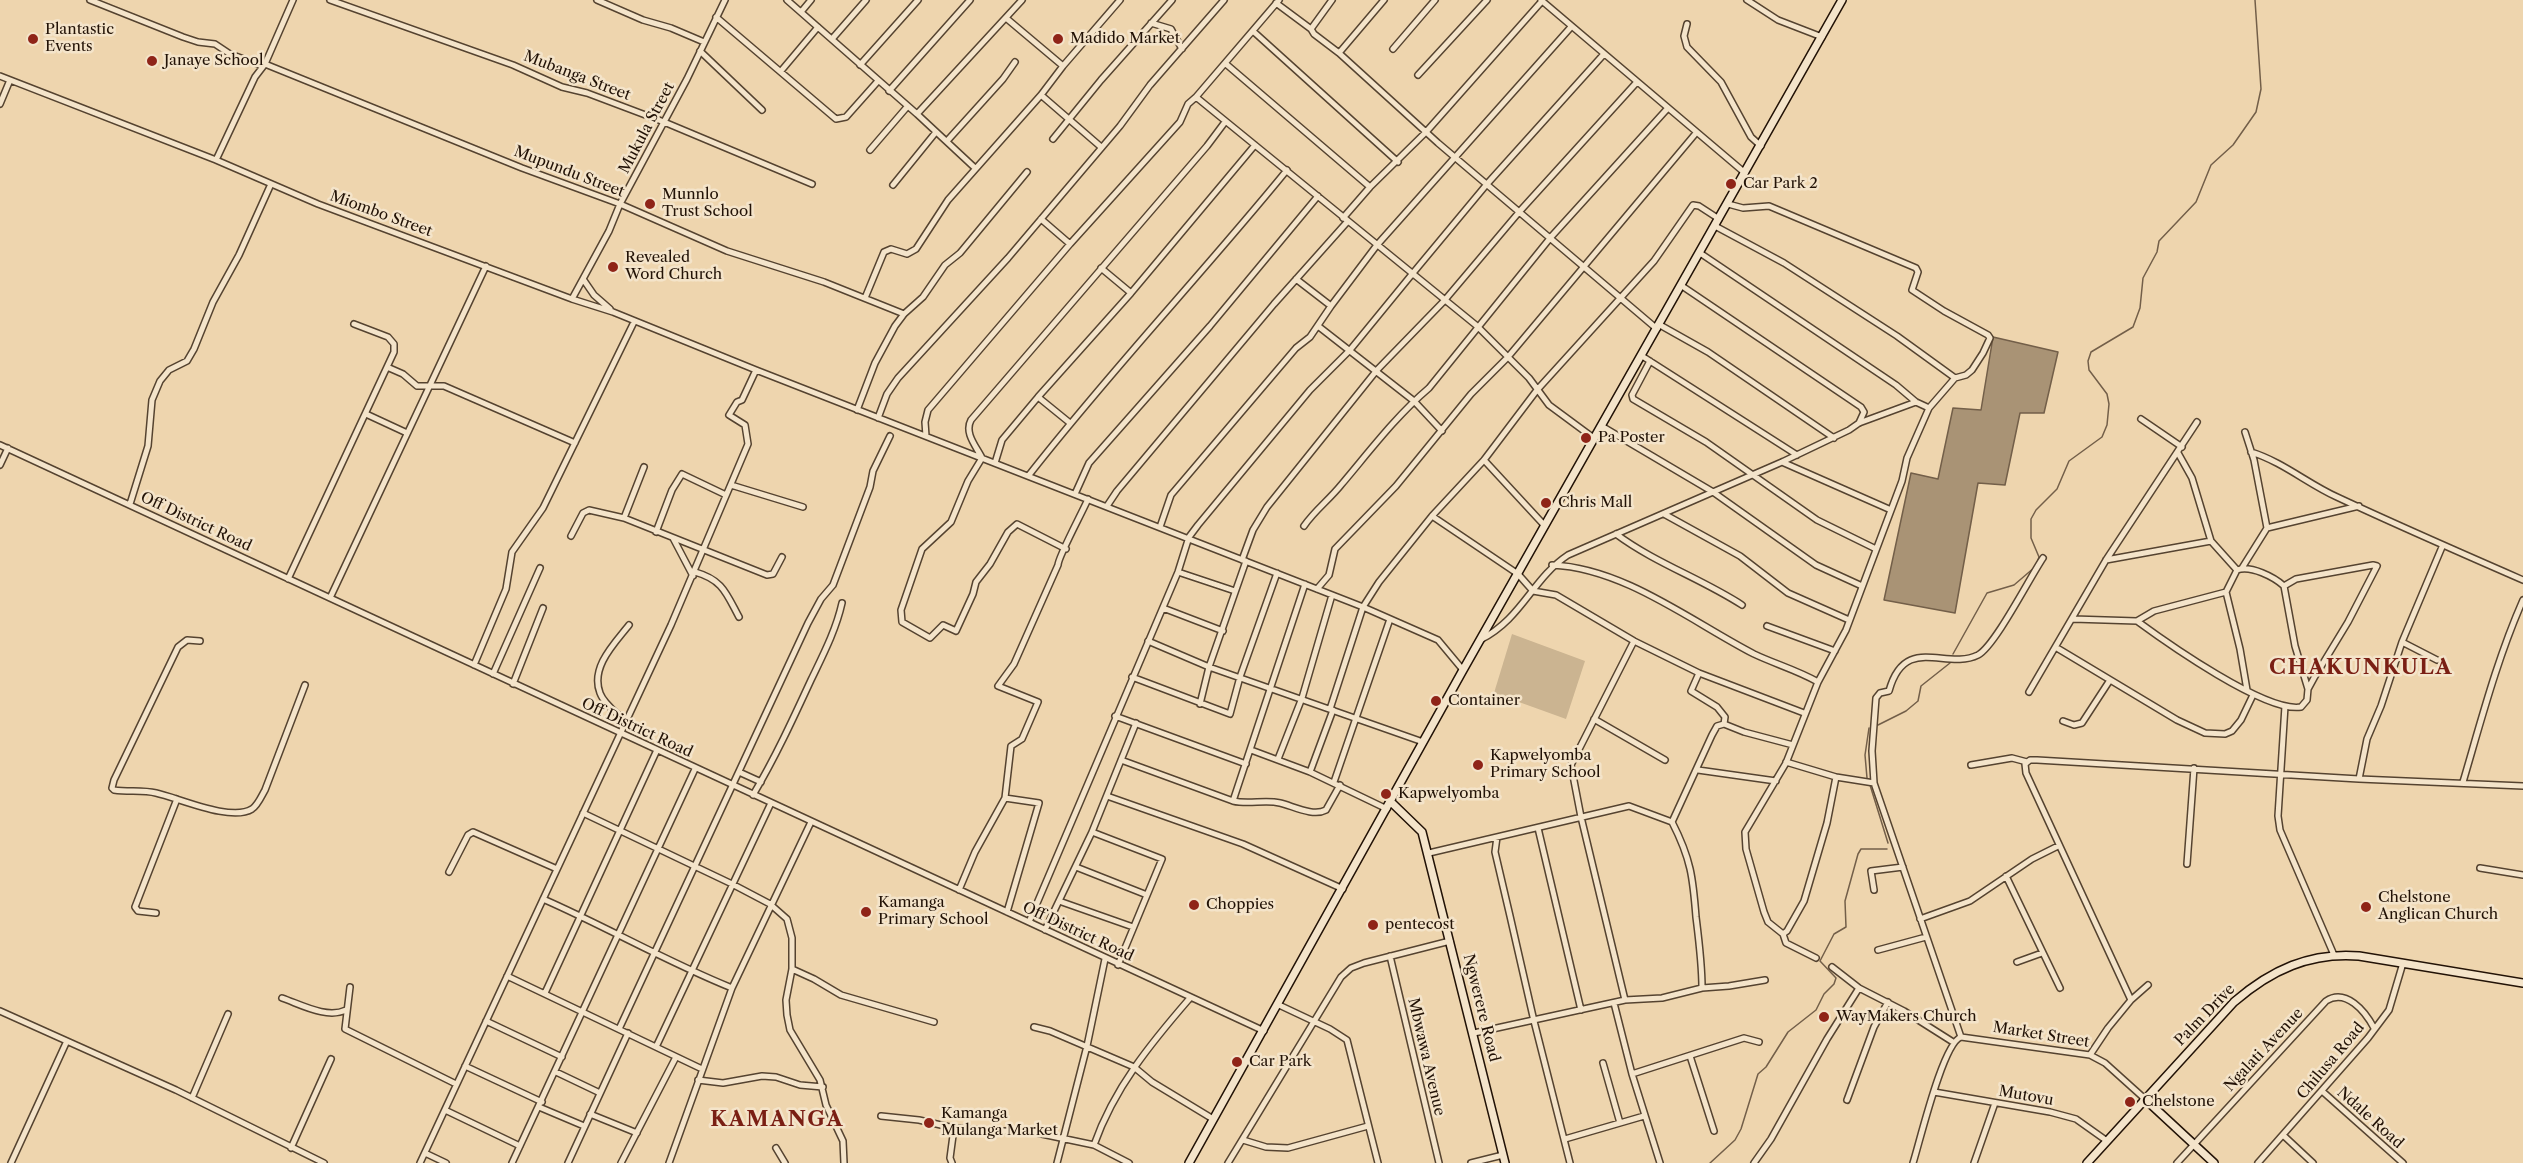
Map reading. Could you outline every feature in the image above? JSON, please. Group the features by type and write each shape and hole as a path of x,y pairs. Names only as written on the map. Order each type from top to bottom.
{"street":[{"name":"Mupundu Street","path":"90,0 183,37 215,44 230,54 264,65 522,168 620,204 727,251 796,272 904,314"},
{"path":"216,160 255,77 264,65 293,0"},
{"name":"Mubanga Street","path":"330,0 513,65 562,87 587,93 664,122 812,184"},
{"path":"597,0 643,20 671,28 704,42"},
{"name":"Mukula Street","path":"572,299 609,231 620,204 725,0"},
{"path":"787,0 975,168"},
{"path":"801,12 811,0"},
{"path":"832,39 866,0"},
{"path":"860,65 918,0"},
{"path":"889,91 970,0"},
{"path":"917,114 1022,0"},
{"path":"866,298 884,252 891,249 907,254 916,249 941,208 1041,95 1120,0"},
{"path":"1053,140 1069,118 1172,0"},
{"path":"878,418 886,394 898,378 1041,219 1224,0"},
{"path":"1311,29 1332,0"},
{"path":"1339,53 1384,0"},
{"path":"1393,49 1436,0"},
{"path":"1418,75 1486,0"},
{"path":"1107,506 1117,491 1346,220 1370,187 1426,132 1541,0 1745,173"},
{"path":"1746,0 1778,20 1822,37"},
{"path":"1189,1163 1279,1005 1463,670 1842,0"},
{"path":"926,436 925,422 928,410 1070,244 1180,122 1188,104 1226,64 1278,2 1622,299 1659,327 1708,352 1834,438"},
{"path":"716,17 840,120 846,117 878,81"},
{"path":"1006,18 1063,66"},
{"path":"1151,23 1171,29 1182,49"},
{"path":"1687,24 1684,36 1687,47 1720,82 1750,137 1761,146"},
{"path":"781,71 818,27"},
{"path":"1160,527 1171,495 1257,393 1318,326 1377,245 1571,27"},
{"path":"1254,32 1398,162"},
{"path":"700,51 762,110"},
{"path":"1029,922 1178,572 1189,537 1310,390 1350,350 1487,184 1604,54"},
{"path":"947,141 1016,62"},
{"path":"1226,64 1370,187"},
{"name":"Miombo Street","path":"0,76 216,160 318,204 572,299 613,312 857,410 1189,537 1363,607 1438,640 1463,670"},
{"path":"0,104 10,80"},
{"path":"1200,704 1209,667 1223,631 1253,530 1267,507 1377,370 1444,301 1520,211 1637,82"},
{"path":"1041,95 1101,147"},
{"path":"1196,97 1477,326 1529,378 1549,405 1595,439"},
{"path":"870,150 907,107"},
{"path":"1304,526 1414,401 1429,388 1551,237 1668,108"},
{"path":"1066,549 1017,524 1008,532 990,564 976,582 956,631 943,625 930,638 902,622 901,610 921,549 951,522 968,481 982,458 969,434 971,420 1225,122"},
{"path":"893,185 936,132"},
{"path":"1317,589 1329,575 1335,549 1396,486 1471,394 1508,357 1696,133"},
{"path":"995,463 1002,440 1131,293 1255,145"},
{"path":"1029,475 1138,342 1213,260 1287,170"},
{"path":"857,410 875,363 904,314 923,297 945,265 960,253 1027,172"},
{"path":"130,504 148,446 152,400 160,381 170,370 187,361 194,349 204,320 239,255 271,184"},
{"path":"1074,494 1089,463 1210,326 1318,196"},
{"path":"1728,204 1743,208 1769,206 1916,268 1918,272 1911,290 1989,336 1983,353 1972,370 1966,375 1955,378 1929,408 1907,458 1891,510 1849,620 1818,681 1786,762 1747,827 1745,838 1768,922 1783,934 1786,943 1816,958"},
{"path":"1310,772 1363,607 1379,582 1432,516 1484,460 1537,390 1622,299 1654,261 1693,205 1699,206 1717,222 1903,340 1955,378"},
{"path":"1041,219 1070,244"},
{"path":"1700,254 1896,385 1916,402 1929,408"},
{"path":"330,598 486,266"},
{"path":"1101,268 1131,293"},
{"path":"583,279 594,295 613,312"},
{"path":"1296,279 1331,306"},
{"path":"1682,286 1861,407 1864,412 1859,423"},
{"path":"474,665 506,590 512,552 543,508 634,322"},
{"path":"288,579 394,352 393,342 377,332 354,324"},
{"path":"1318,326 1414,401 1442,431"},
{"path":"1642,356 1797,455"},
{"path":"1650,361 1632,395 1633,399 1706,442 1816,520 1876,549"},
{"path":"387,367 403,374 417,386 444,386 575,442"},
{"path":"420,1163 694,574 749,440 745,425 729,415 737,402 742,400 756,370"},
{"path":"1038,397 1070,423"},
{"path":"1480,640 1501,628 1552,565 1568,555 1782,462 1834,438 1859,423 1916,402"},
{"path":"366,414 407,433"},
{"path":"2141,419 2182,447"},
{"path":"2028,692 2106,560 2197,422"},
{"path":"1602,427 1713,492 1816,564 1862,586"},
{"path":"2073,619 2137,621 2154,612 2226,592 2266,528 2252,452 2245,432"},
{"path":"619,1029 808,623 821,599 832,585 870,487 873,471 890,436"},
{"name":"Off District Road","path":"0,445 1264,1031"},
{"path":"0,465 8,448"},
{"path":"2252,452 2268,458 2336,497 2442,547 2523,580"},
{"path":"2137,621 2253,695 2285,706 2301,707 2307,700 2308,688 2295,646 2284,586 2273,578 2240,569 2211,541 2192,478 2178,453"},
{"path":"1484,460 1545,526"},
{"path":"1782,462 1891,510"},
{"path":"624,518 644,467"},
{"path":"656,532 679,475 687,475 726,495"},
{"path":"731,485 803,507"},
{"path":"959,890 975,852 1005,798 1011,746 1022,739 1038,702 999,686 1014,664 1058,559 1066,549 1088,499"},
{"path":"2266,528 2359,506"},
{"path":"571,536 586,510 624,518 767,575 773,574 782,557"},
{"path":"1664,514 1740,556 1788,593 1849,620"},
{"path":"1432,516 1518,574 1533,591 1556,595 1634,641 1699,673 1804,713"},
{"path":"1616,534 1642,551 1676,567 1742,605"},
{"path":"673,538 694,574 715,579 722,585 739,617"},
{"path":"2106,560 2211,541"},
{"path":"2359,779 2367,739 2402,642 2442,547"},
{"path":"1913,1163 1945,1060 1953,1042 1961,1037 1874,783 1872,751 1877,695 1889,691 1898,670 1917,658 1931,656 1970,658 1981,653 2009,616 2043,558"},
{"path":"1552,565 1586,569 1614,579 1757,655 1818,681"},
{"path":"2284,586 2296,579 2377,566 2348,622 2308,688"},
{"path":"493,674 540,568"},
{"path":"1178,572 1235,591"},
{"path":"1132,677 1230,714 1240,677 1277,573"},
{"path":"1233,801 1305,584"},
{"path":"2226,592 2247,690"},
{"path":"1278,759 1302,698 1332,595"},
{"path":"2463,782 2506,637 2523,600"},
{"path":"753,795 776,755 831,636 842,603"},
{"path":"513,684 543,608"},
{"path":"1162,608 1223,631"},
{"path":"1121,760 1233,801 1252,804 1275,802 1321,813 1326,810 1337,784 1390,619"},
{"path":"625,721 604,701 599,692 598,678 602,662 629,625"},
{"path":"1767,626 1835,651"},
{"path":"200,641 187,640 178,647 112,784 114,790 156,793 239,813 255,807 265,790 305,685"},
{"path":"1148,641 1209,667 1423,742"},
{"path":"1625,1000 1581,817 1571,765 1634,641"},
{"path":"2402,642 2437,660"},
{"path":"2056,648 2177,720 2205,733 2220,735 2232,731 2241,720 2253,695"},
{"path":"1699,673 1691,691 1722,710 1725,717 1724,724"},
{"path":"2063,721 2074,725 2082,723 2110,680"},
{"path":"2285,706 2278,816 2280,830 2334,955"},
{"path":"1115,716 1246,764"},
{"path":"1594,719 1665,760"},
{"path":"1045,930 1092,832 1136,723"},
{"path":"1672,822 1718,726 1724,724 1793,745"},
{"path":"545,993 657,750"},
{"path":"1251,750 1310,772 1387,809"},
{"path":"1971,765 2012,758 2027,762 2037,760 2523,786"},
{"path":"1786,762 1836,777 1874,783"},
{"path":"2027,762 2025,764 2026,773 2131,1000"},
{"path":"2187,864 2194,768"},
{"path":"512,1163 695,769"},
{"path":"1698,770 1776,781"},
{"path":"739,772 761,782"},
{"path":"1783,934 1787,932 1804,901 1827,823 1836,777"},
{"path":"1107,796 1243,844 1343,889"},
{"path":"1005,798 1039,803 1007,912"},
{"path":"156,913 138,911 135,907 177,799"},
{"name":"Ngwerere Road","path":"1391,801 1422,832 1429,853 1505,1163"},
{"path":"656,1047 771,803"},
{"path":"1429,853 1629,806 1672,822 1694,879 1702,954 1702,988"},
{"path":"583,813 696,866 782,912 791,927 792,969 786,1000 789,1022 823,1087 825,1105 843,1142 844,1163"},
{"path":"669,1163 732,988 811,822"},
{"path":"1538,828 1581,1010"},
{"path":"449,872 468,835 473,832 557,869"},
{"path":"1092,832 1162,859 1118,964"},
{"path":"1497,837 1496,852 1534,1021 1570,1163"},
{"path":"1485,840 1496,852"},
{"path":"1920,919 1961,905 2032,859 2058,846"},
{"path":"1076,867 1147,895"},
{"path":"1874,890 1871,871 1903,867"},
{"path":"2480,868 2523,875"},
{"path":"2007,876 2060,988"},
{"path":"543,899 654,955 732,988"},
{"path":"1059,901 1133,927"},
{"path":"1878,950 1926,937"},
{"path":"1228,1163 1341,977 1351,968 1451,941"},
{"path":"2017,962 2042,953"},
{"name":"Palm Drive","path":"2086,1163 2234,1002 2253,986 2289,966 2334,955 2359,956 2523,983"},
{"name":"Mbwawa Avenue","path":"1390,956 1439,1163"},
{"path":"1057,1163 1087,1046 1105,958"},
{"name":"Chilusa Road","path":"2258,1163 2322,1091 2393,1002 2403,963"},
{"path":"1832,967 1859,988 1888,1002 1953,1042"},
{"path":"792,969 841,995 934,1022"},
{"path":"507,976 702,1069"},
{"path":"1473,1033 1625,1000 1662,998 1702,988 1729,987 1766,980"},
{"path":"2090,1055 2131,1000 2148,985"},
{"path":"350,987 344,1025 348,1032 456,1084"},
{"path":"1754,1163 1771,1139 1827,1039 1859,988"},
{"path":"282,998 326,1012 337,1013 346,1010"},
{"path":"1094,1145 1113,1099 1134,1067 1190,998"},
{"name":"Ngalati Avenue","path":"2177,1163 2321,1007 2332,998 2347,999 2369,1018 2374,1028"},
{"path":"1847,1100 1872,1033 1888,1002"},
{"path":"1614,1003 1632,1074 1659,1163"},
{"path":"1279,1005 1341,1034 1347,1040 1378,1163"},
{"path":"0,1011 66,1043 192,1098 324,1163"},
{"path":"192,1098 228,1014"},
{"path":"486,1021 562,1057"},
{"path":"1034,1027 1050,1031 1134,1067 1152,1082 1213,1119"},
{"path":"568,1163 628,1033"},
{"name":"Market Street","path":"1961,1037 2090,1055 2106,1063 2214,1163"},
{"path":"1632,1074 1744,1038 1759,1042"},
{"path":"11,1163 66,1043"},
{"path":"1690,1056 1714,1131"},
{"path":"621,1163 676,1057"},
{"path":"291,1148 331,1059"},
{"path":"1603,1063 1620,1123"},
{"path":"465,1066 584,1126"},
{"path":"556,1072 600,1093"},
{"path":"698,1080 723,1083 762,1076 776,1077 800,1085 823,1087"},
{"name":"Ndale Road","path":"2322,1091 2403,1163"},
{"name":"Mutovu","path":"1934,1092 2025,1106 2076,1119 2107,1141"},
{"path":"1974,1163 1995,1103"},
{"path":"445,1110 520,1146"},
{"path":"590,1114 637,1133"},
{"path":"881,1116 918,1120 954,1128 1020,1131 1064,1139 1094,1145 1129,1163"},
{"path":"1565,1139 1644,1116"},
{"path":"1243,1140 1266,1148 1288,1148 1368,1126"},
{"path":"952,1163 950,1158 954,1128"},
{"path":"2283,1135 2313,1163"},
{"path":"776,1148 785,1163"},
{"path":"425,1153 446,1163"},
{"path":"1471,1163 1503,1155"}],"shaded area":[{"path":"1993,337 2058,352 2044,413 2020,413 2005,485 1978,483 1955,613 1884,600 1911,473 1938,479 1953,408 1981,410"},
{"path":"1512,634 1585,661 1566,719 1494,693"}],"waterway":[{"path":"2037,563 2039,557 2031,538 2031,519 2036,510 2057,489 2069,461 2102,437 2107,425 2109,404 2107,394 2089,370 2088,361 2091,352 2133,327 2140,308 2143,278 2157,252 2159,241 2196,202 2211,165 2233,145 2256,112 2261,89 2255,0"},
{"path":"1953,654 1987,593 2014,585 2035,567"},
{"path":"1878,725 1906,711 1918,701 1921,686 1950,663"},
{"path":"1867,778 1865,755 1869,728"},
{"path":"1870,785 1888,843"},
{"path":"1710,1163 1735,1140 1741,1129 1758,1074 1766,1067 1788,1032 1816,1010 1824,994 1834,984 1836,978 1820,961 1834,934 1846,927 1845,901 1858,854 1861,849 1887,849"}],"place":[{"name":"Plantastic Events","path":"33,39"},
{"name":"Madido Market","path":"1058,39"},
{"name":"Janaye School","path":"152,61"},
{"name":"Car Park 2","path":"1731,184"},
{"name":"Munnlo Trust School","path":"650,204"},
{"name":"Revealed Word Church","path":"613,267"},
{"name":"Pa Poster","path":"1586,438"},
{"name":"Chris Mall","path":"1546,503"},
{"name":"Container","path":"1436,701"},
{"name":"Kapwelyomba Primary School","path":"1478,765"},
{"name":"Kapwelyomba","path":"1386,794"},
{"name":"Choppies","path":"1194,905"},
{"name":"Chelstone Anglican Church","path":"2366,907"},
{"name":"Kamanga Primary School","path":"866,912"},
{"name":"pentecost","path":"1373,925"},
{"name":"WayMakers Church","path":"1824,1017"},
{"name":"Car Park","path":"1237,1062"},
{"name":"Chelstone","path":"2130,1102"},
{"name":"Kamanga Mulanga Market","path":"929,1123"}],"district":[{"name":"CHAKUNKULA","path":"2361,668"},
{"name":"KAMANGA","path":"777,1120"}]}
